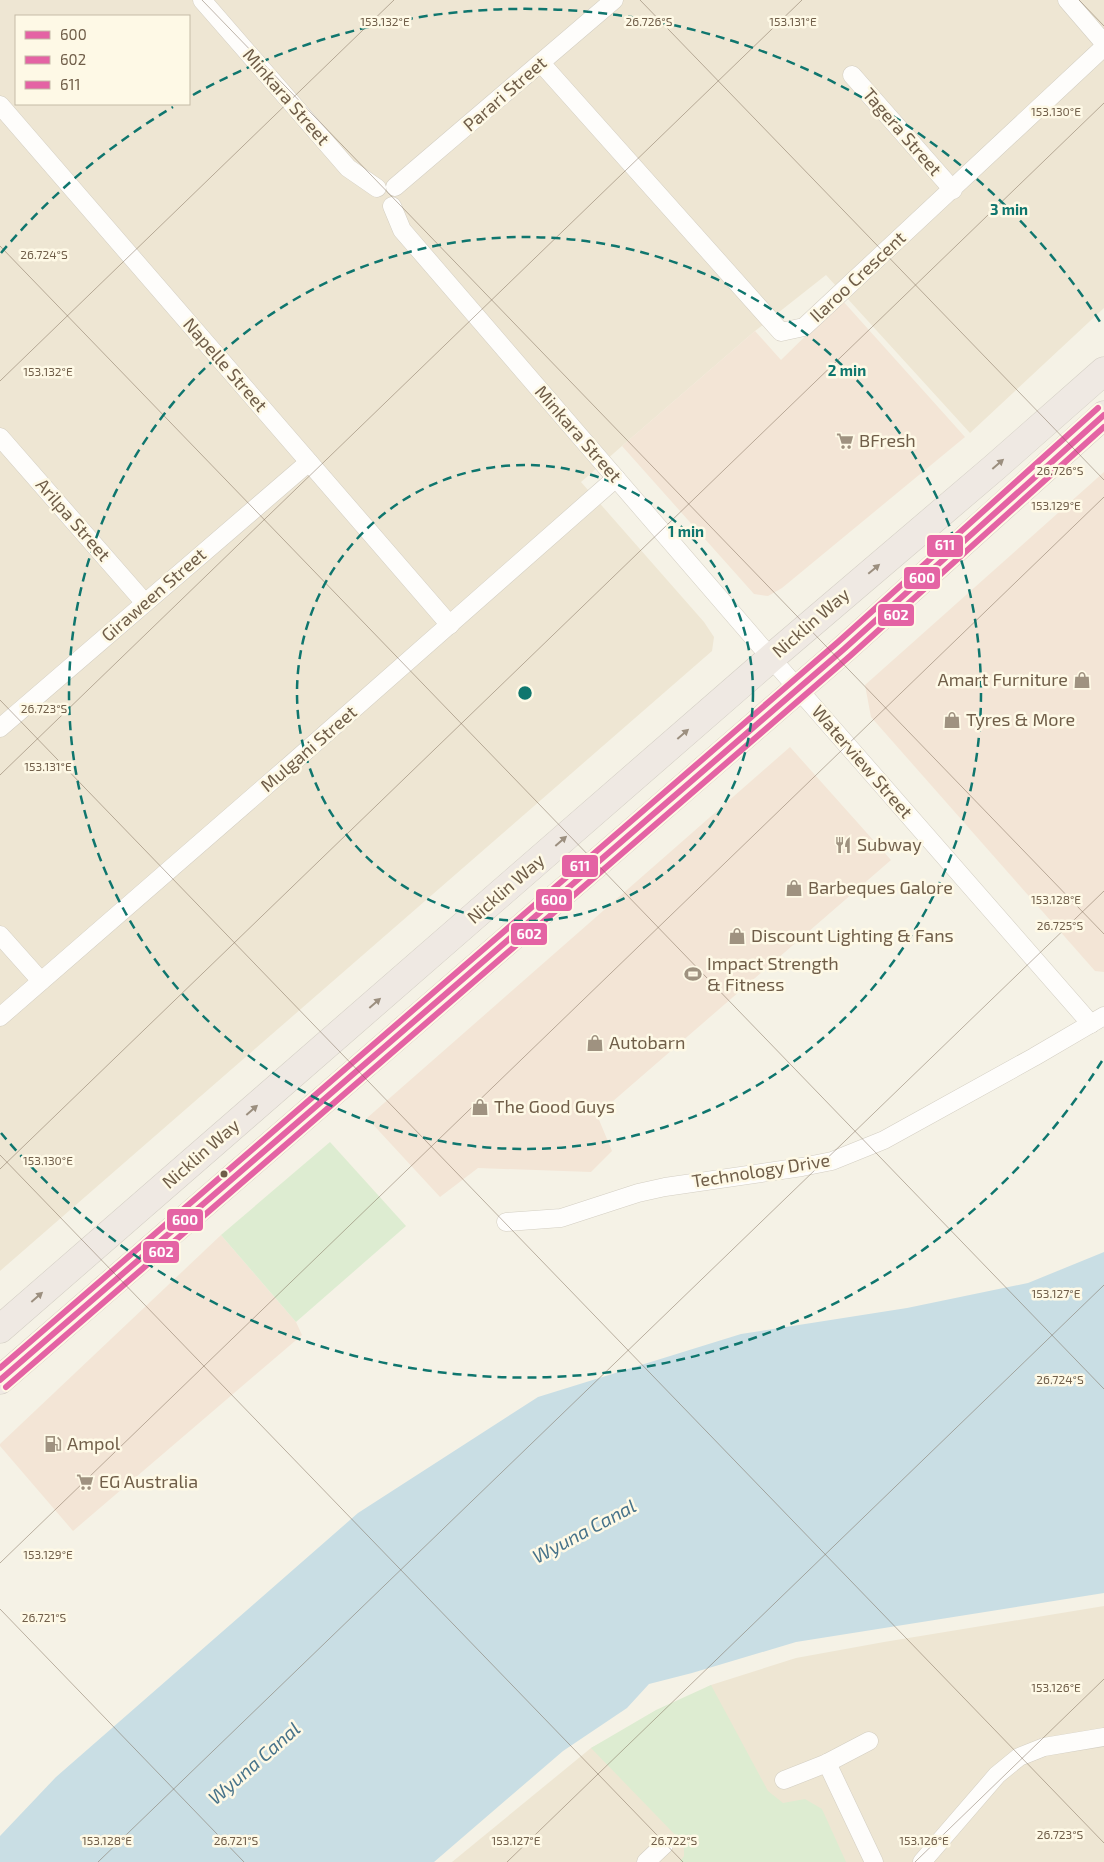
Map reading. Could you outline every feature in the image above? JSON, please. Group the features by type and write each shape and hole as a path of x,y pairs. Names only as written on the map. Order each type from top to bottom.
{"highway":[{"name":"Nicklin Way","path":"0,1329 1104,371"},
{"path":"0,1380 798,688 1104,415"}],"street":[{"name":"Minkara Street","path":"202,0 348,168 377,188"},
{"name":"Parari Street","path":"395,187 614,0"},
{"path":"1068,0 1104,43"},
{"name":"Ilaroo Crescent","path":"541,63 781,332 804,327 953,190 1104,47"},
{"name":"Tagera Street","path":"852,75 953,190"},
{"name":"Napelle Street","path":"0,105 450,625"},
{"path":"384,183 392,184 395,187 398,198 392,206 385,207 376,202 374,195 377,188 384,183"},
{"name":"Minkara Street","path":"392,206 402,230 771,658"},
{"name":"Arilpa Street","path":"0,437 145,603"},
{"name":"Giraween Street","path":"0,728 309,462"},
{"name":"Mulgani Street","path":"0,1017 616,478"},
{"name":"Waterview Street","path":"771,658 1098,1020"},
{"path":"0,935 41,981"},
{"name":"Technology Drive","path":"506,1222 561,1218 656,1189 832,1161 884,1140 1098,1020"},
{"path":"922,1862 997,1775 1019,1757 1044,1747 1104,1737"},
{"path":"784,1780 827,1763 870,1741"},
{"path":"827,1763 874,1862"},
{"path":"646,1862 664,1845"}],"shaded area":[{"path":"0,0 1104,0 1104,308 970,433 826,275 755,331 581,482 704,622 714,637 712,651 0,1271"},
{"path":"842,300 965,437 782,588 768,596 754,594 622,446 755,331 781,360"},
{"path":"1104,472 1104,972 1095,971 871,717 865,685"},
{"path":"790,747 891,860 597,1115 612,1151 591,1172 478,1168 440,1197 367,1118"},
{"path":"221,1235 296,1322 302,1335 73,1531 0,1444"},
{"path":"1104,1606 1104,1862 452,1862 591,1748 711,1685 796,1658"}],"green space":[{"path":"330,1142 406,1226 296,1322 221,1235"},
{"path":"711,1685 768,1791 783,1803 805,1799 822,1809 846,1862 680,1862 684,1856 684,1844 591,1748 656,1710"}],"water":[{"name":"Wyuna Canal","path":"1104,1252 1104,1593 796,1642 649,1684 627,1708 563,1751 434,1862 0,1862 0,1836 56,1777 358,1513 538,1397 741,1334 907,1308 1028,1283"}],"transit line":[{"name":"611","path":"0,1368 838,642 1098,408"},
{"name":"600","path":"0,1380 844,649 1104,415"},
{"name":"602","path":"6,1387 850,656 1104,427"}],"place":[{"name":"BFresh","path":"845,441"},
{"name":"Amart Furniture","path":"1082,680"},
{"name":"Tyres & More","path":"952,720"},
{"name":"Subway","path":"843,845"},
{"name":"Barbeques Galore","path":"794,888"},
{"name":"Discount Lighting & Fans","path":"737,936"},
{"name":"Impact Strength & Fitness","path":"693,974"},
{"name":"Autobarn","path":"595,1043"},
{"name":"The Good Guys","path":"480,1107"},
{"name":"Ampol","path":"53,1444"},
{"name":"EG Australia","path":"85,1482"}]}
